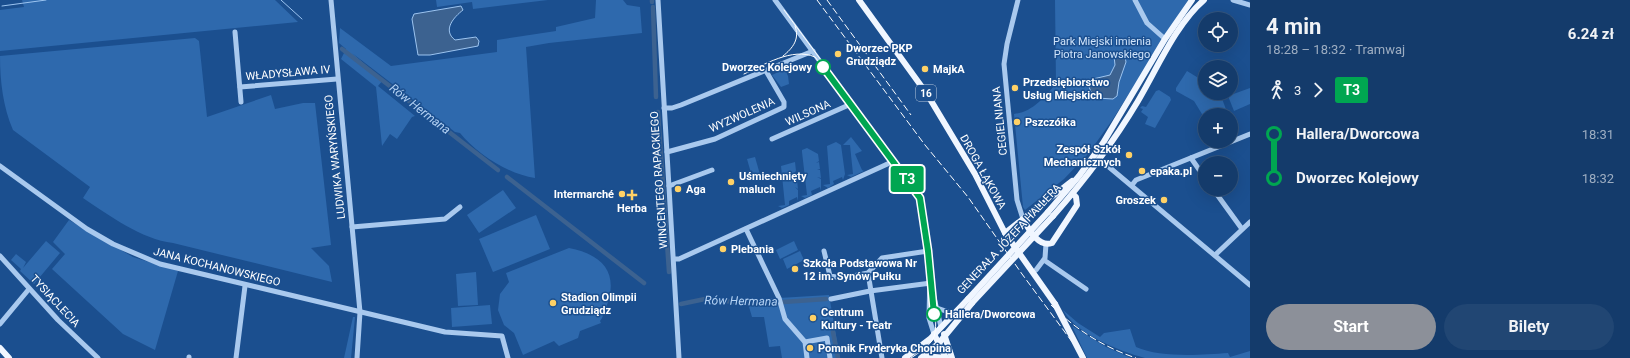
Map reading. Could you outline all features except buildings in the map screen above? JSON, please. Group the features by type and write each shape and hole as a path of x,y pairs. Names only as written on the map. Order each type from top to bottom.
{"main road":[{"name":"DROGA ŁĄKOWA","path":"859,0 927,94 975,174 1005,233 1064,320 1082,358"},
{"name":"GENERAŁA JÓZEFA HALLERA","path":"1051,214 1095,155 1122,113 1165,40 1192,0"},
{"name":"GENERAŁA JÓZEFA HALLERA","path":"905,358 970,301 1051,214 1073,194 1101,159 1137,103 1179,30 1204,0"},
{"path":"1005,233 1079,176"},
{"path":"1023,219 1038,240 1046,244 1055,240 1077,206 1076,197 1073,194"},
{"name":"GENERAŁA JÓZEFA HALLERA","path":"922,357 939,344 945,337 970,301"},
{"path":"941,327 952,358"},
{"path":"922,357 946,358 934,334"},
{"path":"0,348 9,358"}],"street":[{"name":"LUDWIKA WARYŃSKIEGO","path":"331,0 337,79 360,312 357,358"},
{"name":"WINCENTEGO RAPACKIEGO","path":"658,0 679,358"},
{"path":"775,0 894,161 921,201 931,283 941,327"},
{"name":"CEGIELNIANA","path":"1018,0 1006,44 1004,64 1017,200 1023,219"},
{"path":"1135,0 1147,23 1165,40"},
{"path":"1233,0 1250,4"},
{"path":"1245,0 1250,4"},
{"path":"235,32 241,102"},
{"path":"664,108 672,108 681,105 812,51"},
{"name":"WYZWOLENIA","path":"667,152 685,149 715,139 784,107 784,102 766,71"},
{"name":"WŁADYSŁAWA IV","path":"240,87 337,79"},
{"name":"WILSONA","path":"772,139 851,104"},
{"path":"1132,185 1136,180 1250,134"},
{"path":"1095,155 1250,285"},
{"path":"1191,158 1198,168"},
{"path":"674,260 746,229 894,161"},
{"name":"JANA KOCHANOWSKIEGO","path":"0,166 88,229 113,244 147,260 192,276 245,286 445,332 502,336 508,358"},
{"path":"669,186 712,170"},
{"path":"1218,196 1242,229"},
{"path":"352,227 445,219 460,208"},
{"path":"1214,255 1250,222"},
{"path":"746,229 780,300 785,319 805,342 807,358"},
{"path":"1036,270 1044,260 1046,244"},
{"path":"824,251 828,273 832,277 840,276 843,278 868,273 882,258 928,251"},
{"name":"TYSIĄCLECIA","path":"0,256 29,289 82,344 98,358"},
{"path":"1044,260 1086,289"},
{"path":"868,273 882,358"},
{"path":"831,298 931,283"},
{"path":"931,283 929,318 934,334"},
{"path":"236,358 245,286"},
{"path":"0,324 29,289"},
{"path":"937,308 954,314"},
{"path":"805,342 827,338 830,358"}],"green space":[{"path":"22,0 275,0 298,22 0,51 0,10 24,7"},
{"path":"436,0 548,0 473,9 472,2 437,7"},
{"path":"596,0 623,0 627,5 640,7 642,33 549,43 526,47 535,178 514,172 494,162 475,148 460,133 455,132 352,53 383,80 378,86 415,116 412,117 397,139 390,134 382,146 376,87 341,59 346,49 339,43 340,28 391,66 497,52 497,40 556,31 556,27 595,18"},
{"name":"Park Miejski imienia Piotra Janowskiego","path":"1055,0 1188,0 1113,119 1088,154 1064,179 1025,210 1023,207 1014,114 1021,113 1038,103 1056,84"},
{"path":"195,38 199,41 207,117 271,95 275,109 303,103 315,103 331,245 311,248 329,266 332,282 161,241 138,232 126,226 83,198 90,187 13,130 3,94 0,56"},
{"path":"785,69 789,84 781,87 772,75"},
{"path":"1187,71 1198,78 1198,100 1223,100 1225,108 1198,108 1194,101 1176,91 1176,88"},
{"path":"1250,88 1250,104 1238,109 1238,108 1233,108 1230,100 1238,100 1238,92"},
{"path":"1159,90 1170,97 1171,100 1155,128 1145,124 1148,117 1141,112 1143,109 1140,108 1142,106 1146,107 1156,91"},
{"path":"851,137 862,151 855,154 862,170 864,171 851,177 847,175 853,174 850,145 843,145"},
{"path":"836,142 841,145 845,174 843,180 842,177 833,181 834,184 828,188 823,185 830,184 827,146"},
{"path":"807,148 818,154 819,161 816,163 819,162 820,169 817,169 820,170 821,178 817,177 821,179 821,191 820,187 811,191 812,195 805,198 801,196 807,195 802,150"},
{"path":"755,157 761,178 753,180 747,159"},
{"path":"795,162 796,171 793,174 797,173 797,179 794,180 797,180 798,189 795,187 798,190 798,201 797,197 789,201 789,205 782,208 778,206 785,205 781,166"},
{"path":"503,190 516,208 479,233 467,215"},
{"path":"536,215 550,249 493,272 479,239"},
{"path":"69,220 133,257 178,271 155,350 123,334 52,269 65,254 53,242"},
{"path":"46,241 60,253 34,284 11,260 16,254 26,262 23,268"},
{"path":"794,241 798,250 780,259 776,250"},
{"name":"Stadion Olimpii Grudziądz","path":"569,248 581,251 600,261 606,268 610,277 611,287 609,298 600,321 601,323 580,331 578,338 559,346 554,341 523,355 514,333 504,325 498,310 500,294 509,282 506,273"},
{"path":"800,251 804,260 787,269 783,259"},
{"path":"476,272 478,305 458,306 456,274"},
{"path":"829,295 840,358 782,358 780,346 769,347 764,317 752,317 747,300"},
{"path":"490,305 492,324 452,327 451,308"},
{"path":"1063,310 1078,323 1100,337 1104,333 1130,329 1136,347 1157,353 1181,355 1228,353 1230,357 1250,351 1250,358 1145,358 1111,346 1088,334 1069,319"},
{"path":"353,317 355,317 351,358 344,358"},
{"path":"1072,326 1106,347 1131,358 1087,358"}],"shaded area":[{"path":"461,6 463,10 456,16 449,28 451,36 455,40 476,37 479,41 478,46 430,55 418,55 412,19 414,14"},
{"path":"1124,52 1126,62 1119,82 1117,96 1113,99 1097,98 1098,96 1092,94 1089,87 1090,82 1093,79 1110,75 1115,65 1114,56"}],"waterway":[{"path":"2,6 46,0"},
{"name":"Rów Hermana","path":"281,0 302,19"},
{"name":"Rów Hermana","path":"653,7 656,97"},
{"name":"Rów Hermana","path":"342,49 498,170"},
{"name":"Rów Hermana","path":"658,112 669,272"},
{"name":"Rów Hermana","path":"507,177 644,283"},
{"name":"Rów Hermana","path":"681,304 705,299 754,304 826,299"},
{"name":"Rów Hermana","path":"833,332 838,358"}],"tram line":[{"path":"784,10 821,60"},
{"path":"783,56 795,43 797,35 795,26"},
{"path":"744,74 778,58 797,54 806,54 815,57 881,144"},
{"name":"T3","path":"823,67 920,198 928,251 934,314"},
{"path":"911,358 927,347 934,337 936,322 931,283"}],"railway":[{"path":"817,0 925,145 968,197 1084,358"},
{"path":"827,0 911,115"},
{"path":"1051,305 1070,322 1101,343 1136,358"}],"place":[{"name":"Dworzec PKP Grudziądz","path":"838,54"},
{"name":"Dworzec Kolejowy","path":"823,67"},
{"name":"MajkA","path":"925,69"},
{"name":"Przedsiębiorstwo Usług Miejskich","path":"1015,88"},
{"name":"Pszczółka","path":"1017,122"},
{"name":"Zespół Szkół Mechanicznych","path":"1129,155"},
{"name":"epaka.pl","path":"1142,171"},
{"name":"Uśmiechnięty maluch","path":"731,182"},
{"name":"Aga","path":"678,189"},
{"name":"Intermarché","path":"622,194"},
{"name":"Herba","path":"632,195"},
{"name":"Groszek","path":"1164,200"},
{"name":"Plebania","path":"723,249"},
{"name":"Szkoła Podstawowa Nr 12 im. Synów Pułku","path":"795,269"},
{"name":"Stadion Olimpii Grudziądz","path":"553,303"},
{"name":"Hallera/Dworcowa","path":"934,314"},
{"name":"Centrum Kultury - Teatr","path":"813,318"},
{"name":"Pomnik Fryderyka Chopina","path":"810,348"}]}
